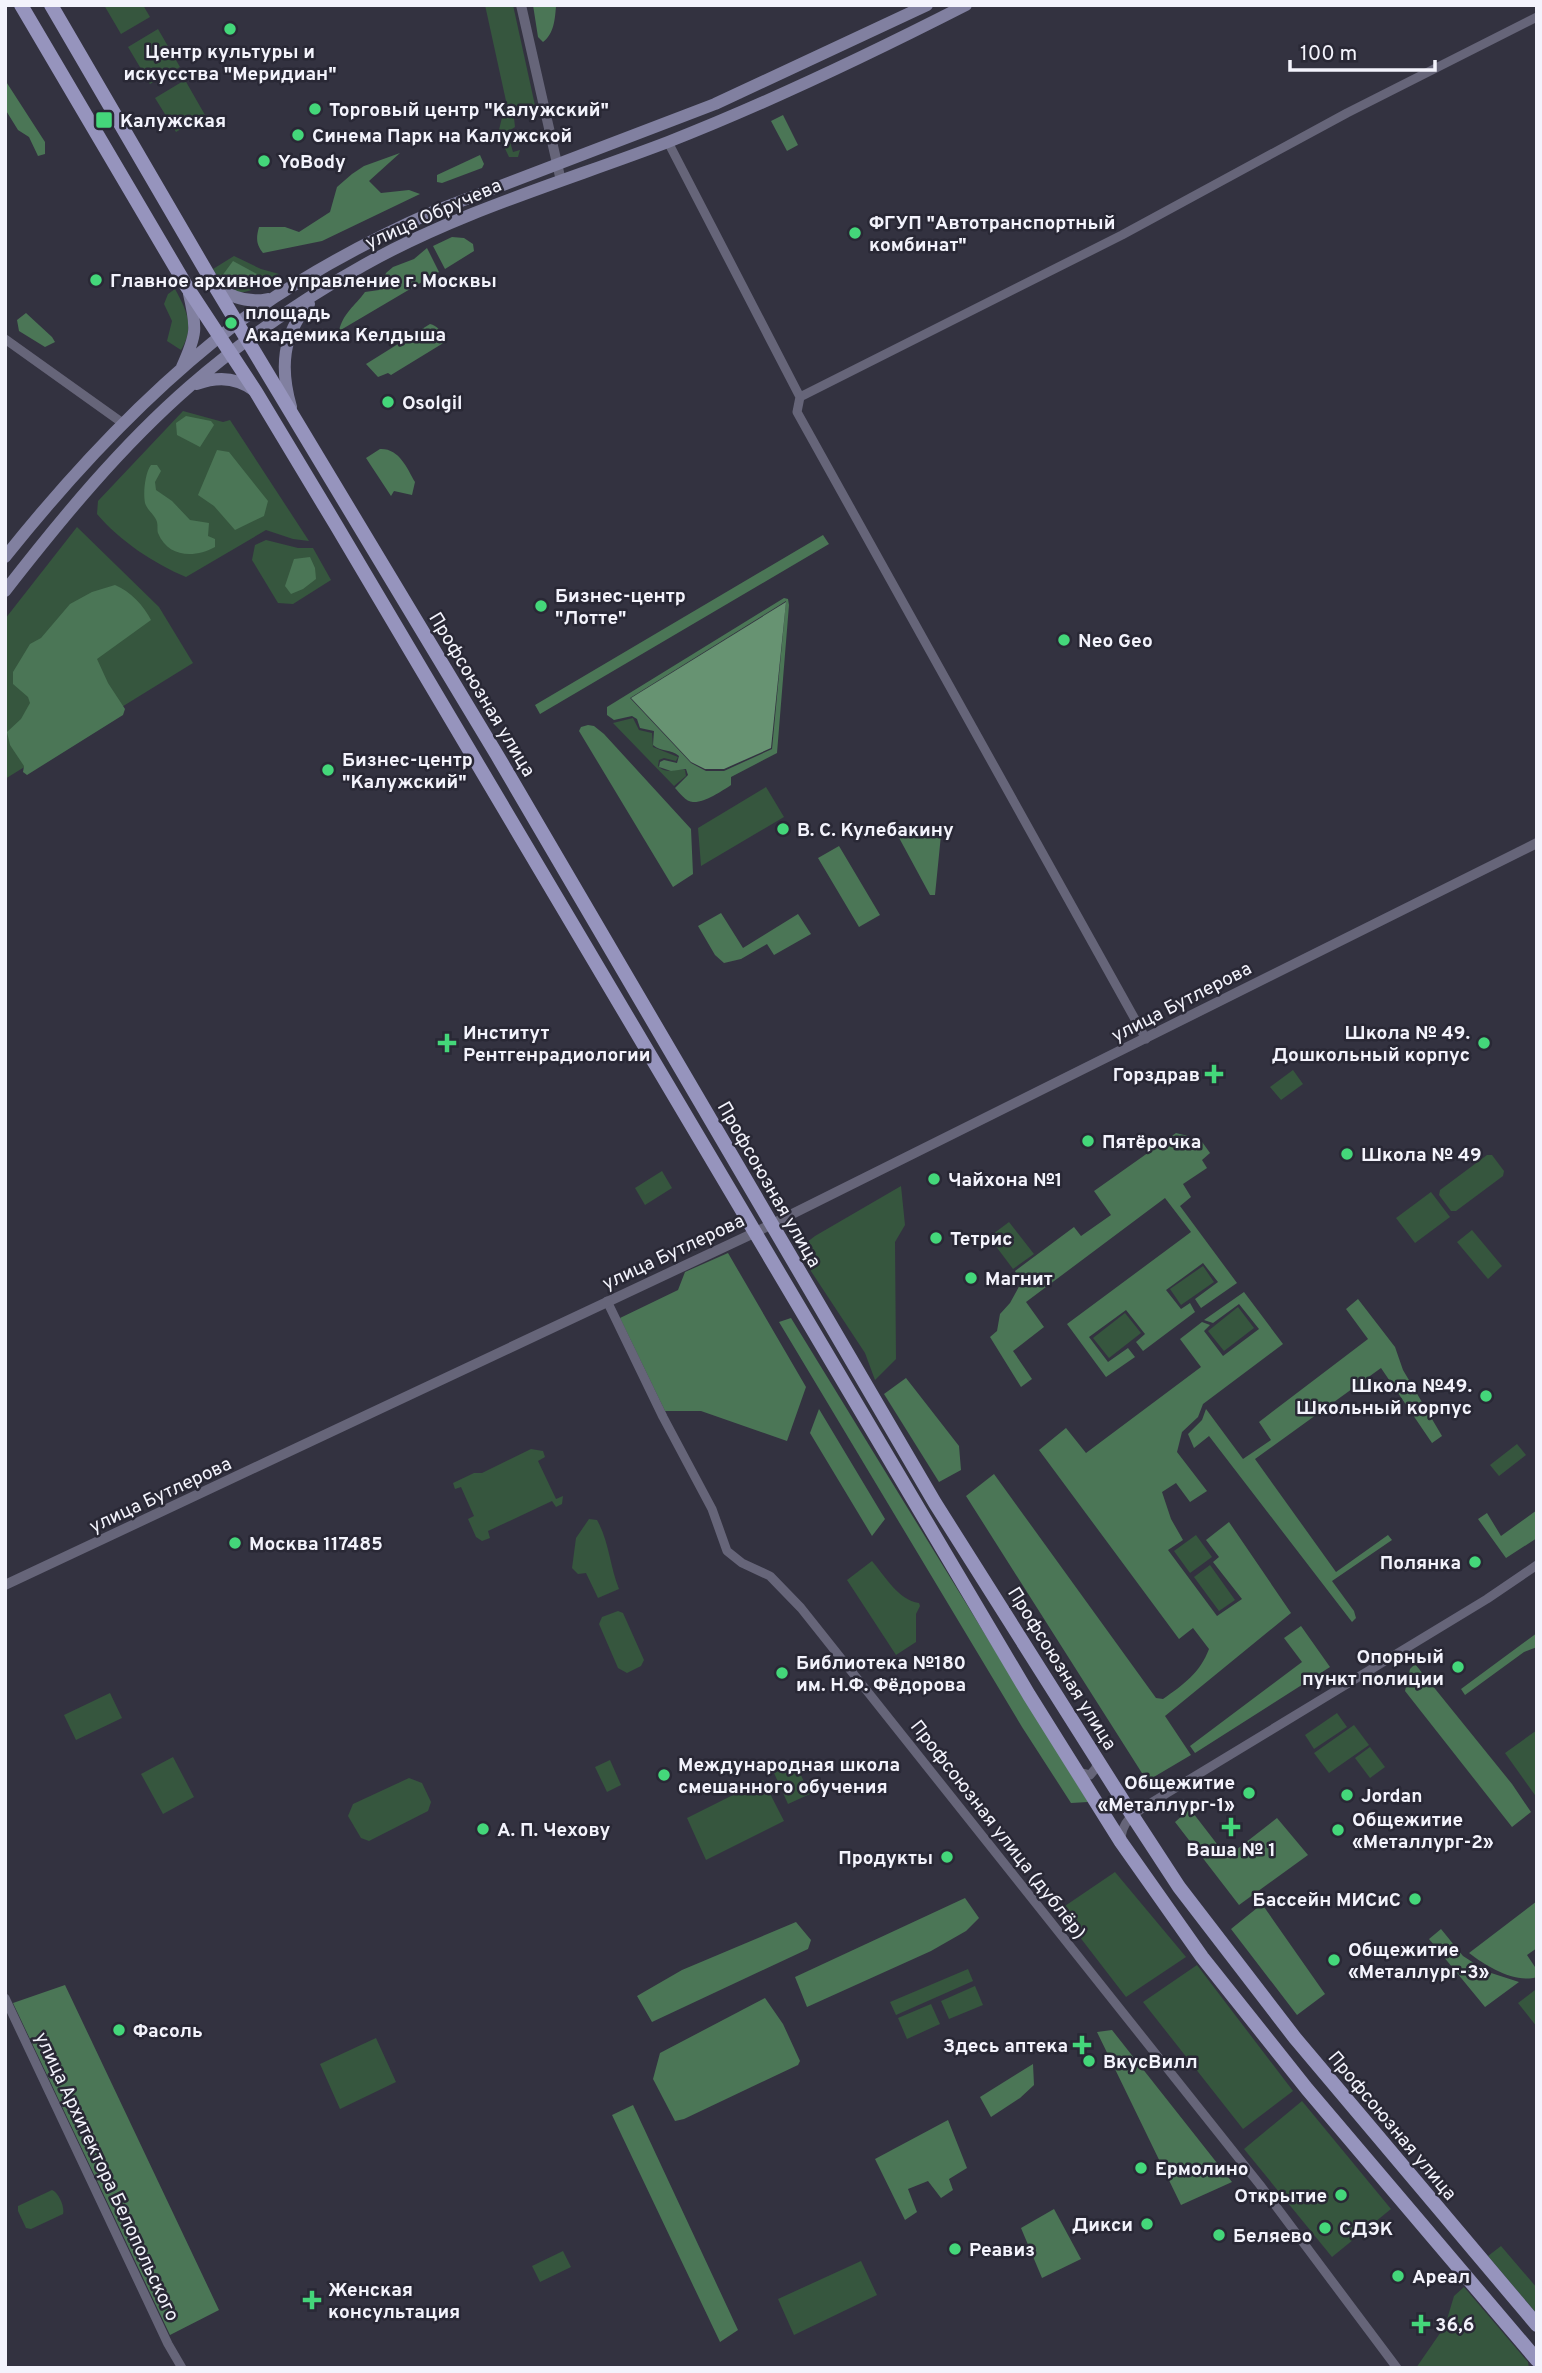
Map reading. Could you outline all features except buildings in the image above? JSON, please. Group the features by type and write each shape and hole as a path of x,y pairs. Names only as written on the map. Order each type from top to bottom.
{"main road":[{"path":"21,5 187,287 230,354"},
{"name":"Профсоюзная улица","path":"51,5 943,1515 1132,1815 1179,1887 1295,2038 1537,2325"},
{"name":"улица Обручева","path":"5,557 54,497 181,369 275,297 394,229 715,104 927,5"},
{"name":"улица Обручева","path":"5,591 60,522 105,472 190,386 249,340 321,290 420,236 468,215 668,142 796,87 966,5"},
{"path":"213,283 229,295 245,300 257,301 275,297"},
{"path":"181,369 190,349 196,322 187,287"},
{"path":"293,412 284,372 285,352 295,323 321,290"},
{"name":"Профсоюзная улица","path":"230,354 256,392 754,1233 1121,1842 1202,1957 1265,2036 1537,2360"},
{"path":"190,386 223,378 246,384 256,392"}],"street":[{"path":"521,5 561,181"},
{"path":"800,397 1122,235 1347,113 1537,17"},
{"path":"668,142 800,397 797,412 1146,1039"},
{"path":"5,339 124,424"},
{"name":"улица Бутлерова","path":"5,1585 754,1233 1537,843"},
{"name":"Профсоюзная улица (дублёр)","path":"607,1301 663,1418 712,1509 727,1551 741,1563 770,1576 801,1608 1260,2185 1397,2368"},
{"path":"1121,1842 1124,1822 1132,1815 1487,1599 1537,1565"},
{"path":"1076,1771 1085,1775 1094,1772 1097,1757"},
{"name":"улица Архитектора Белопольского","path":"5,1998 182,2368"}],"shaded area":[{"path":"104,5 143,5 150,17 121,34"},
{"path":"485,5 513,5 536,110 514,118 515,127 507,132 513,152 520,150 518,157 509,157 498,134 506,101"},
{"path":"533,5 556,6 552,31 543,42 538,37"},
{"path":"158,29 180,67 150,84 128,47"},
{"path":"5,80 45,142 45,154 38,156 29,137 18,130 5,109"},
{"path":"185,80 205,115 176,132 155,98"},
{"path":"783,115 798,145 787,151 771,121"},
{"path":"400,153 369,181 381,193 409,190 420,194 322,241 263,253 257,241 259,227 285,227 299,232 330,212 337,187 352,174 364,166"},
{"path":"480,155 484,164 482,168 442,183 437,182 437,175"},
{"path":"452,237 464,238 473,244 474,251 445,269 433,246"},
{"path":"427,248 439,272 339,331 346,314 365,292 379,290 386,273 393,267 414,259"},
{"path":"234,256 279,274 251,290 236,292 221,281 213,269"},
{"path":"233,261 257,274 245,289 222,276"},
{"path":"175,289 188,319 188,334 181,350 167,341 172,321 164,304 168,294"},
{"path":"26,313 55,342 45,347 19,331 17,320"},
{"path":"430,324 441,332 445,342 391,375 388,373 378,377 366,364"},
{"path":"183,411 223,422 230,420 309,541 266,530 186,577 138,550 106,524 97,514 98,501"},
{"path":"186,416 211,421 214,425 200,447 177,435 176,423"},
{"path":"380,449 397,455 405,465 415,482 412,495 394,491 391,496 366,458"},
{"path":"217,450 229,452 268,501 264,516 235,530 214,506 198,495"},
{"path":"151,465 157,465 161,471 155,482 156,490 172,501 190,520 209,523 208,536 215,539 215,547 191,554 175,551 162,541 156,519 145,503 145,483"},
{"path":"77,527 159,607 193,663 5,779 5,619"},
{"path":"823,535 829,544 540,714 535,705"},
{"path":"266,540 298,548 313,548 331,580 293,604 278,603 252,560 255,545"},
{"path":"310,557 316,579 291,594 285,586 294,559"},
{"path":"115,585 136,600 151,620 97,659 108,683 125,709 123,715 27,775 10,745 7,732 21,719 30,703 28,697 13,684 13,672 30,644 41,638 70,604 92,592"},
{"path":"784,598 788,599 777,753 731,777 731,785 718,793 697,802 685,799 675,788 688,775 686,769 671,771 659,767 664,760 677,763 679,756 653,745 654,731 640,728 637,719 632,716 614,720 607,715 607,707","holes":["786,601 772,749 724,771 706,771 691,763 630,698"]},
{"path":"786,602 771,748 724,769 705,769 691,762 631,698"},
{"path":"633,718 639,730 652,733 653,747 678,757 676,761 664,758 659,760 658,766 667,771 685,770 686,776 674,786 613,723"},
{"path":"588,725 604,734 691,829 693,874 673,887 579,731 581,727"},
{"path":"766,787 784,817 701,866 698,828"},
{"path":"897,834 941,835 935,895 930,895"},
{"path":"839,846 880,915 859,927 818,858"},
{"path":"721,913 743,948 798,914 811,934 774,955 767,944 741,959 724,963 715,955 698,926"},
{"path":"1293,1070 1303,1084 1281,1100 1270,1087"},
{"path":"1176,1133 1200,1139 1210,1153 1202,1160 1207,1168 1183,1184 1191,1197 1180,1206 1237,1283 1201,1308 1195,1299 1218,1282 1203,1263 1166,1290 1181,1309 1190,1303 1195,1312 1143,1351 1136,1342 1145,1334 1126,1310 1089,1337 1108,1362 1128,1348 1135,1357 1106,1377 1067,1324 1191,1232 1165,1198 1026,1302 1044,1327 1013,1351 1032,1379 1021,1387 990,1337 997,1331 1000,1314 1010,1303 1021,1283 1015,1271 1074,1227 1081,1236 1111,1215 1094,1191"},
{"path":"1487,1155 1492,1155 1504,1171 1503,1176 1456,1211 1451,1211 1439,1195 1440,1190"},
{"path":"662,1171 672,1188 645,1205 635,1188"},
{"path":"901,1186 905,1225 895,1242 896,1359 875,1380 865,1353 797,1250 815,1236"},
{"path":"1431,1192 1450,1217 1415,1243 1396,1218"},
{"path":"1009,1222 1034,1254 1013,1269 989,1237"},
{"path":"1472,1230 1502,1266 1488,1279 1457,1242"},
{"path":"728,1253 806,1387 787,1441 701,1411 665,1411 620,1318 678,1290 685,1272"},
{"path":"1203,1266 1214,1282 1181,1305 1170,1289"},
{"path":"1244,1292 1283,1344 1203,1404 1198,1417 1182,1432 1177,1452 1207,1491 1190,1502 1176,1483 1162,1492 1171,1519 1183,1540 1168,1550 1217,1616 1242,1599 1213,1562 1219,1557 1206,1540 1229,1522 1291,1613 1165,1716 1191,1755 1147,1781 966,1496 994,1474 1156,1698 1163,1699 1170,1694 1196,1672 1209,1649 1193,1628 1179,1639 1039,1450 1066,1428 1086,1453 1201,1367 1180,1339 1202,1322 1210,1325 1204,1331 1223,1356 1259,1329 1239,1304 1213,1323 1204,1320"},
{"path":"1358,1299 1395,1347 1403,1370 1442,1436 1432,1443 1381,1368 1255,1459 1336,1572 1388,1535 1392,1540 1332,1581 1354,1611 1356,1618 1352,1622 1209,1436 1194,1448 1188,1434 1202,1420 1206,1409 1243,1459 1271,1440 1259,1422 1368,1339 1346,1309"},
{"path":"1238,1307 1254,1328 1224,1351 1208,1331"},
{"path":"1125,1313 1141,1333 1109,1358 1093,1338"},
{"path":"791,1318 1088,1802 1071,1803 1022,1727 779,1322"},
{"path":"906,1378 959,1446 961,1470 939,1482 884,1394"},
{"path":"819,1409 885,1519 872,1536 810,1433"},
{"path":"1517,1444 1526,1455 1499,1476 1490,1465"},
{"path":"531,1449 543,1451 545,1457 538,1461 556,1499 563,1496 562,1504 556,1507 552,1501 488,1531 490,1538 482,1541 476,1537 468,1519 474,1516 461,1487 455,1489 453,1483 474,1473 482,1473"},
{"path":"1537,1510 1537,1538 1506,1558 1478,1519 1487,1513 1501,1536"},
{"path":"589,1519 597,1520 601,1528 619,1589 598,1598 586,1573 578,1574 572,1568 576,1538"},
{"path":"1196,1535 1212,1557 1190,1573 1174,1551"},
{"path":"872,1561 898,1592 920,1606 916,1614 916,1642 896,1655 847,1580"},
{"path":"1210,1565 1235,1600 1219,1611 1194,1577"},
{"path":"618,1611 623,1613 644,1660 641,1666 627,1673 618,1668 599,1624 602,1617"},
{"path":"1301,1626 1330,1667 1195,1753 1190,1746 1302,1662 1284,1638"},
{"path":"1537,1633 1537,1647 1524,1652 1465,1695 1461,1689"},
{"path":"1415,1664 1512,1784 1531,1812 1512,1827 1405,1691 1410,1669"},
{"path":"110,1693 122,1718 76,1740 64,1715"},
{"path":"1337,1713 1347,1727 1314,1749 1305,1735"},
{"path":"1354,1725 1369,1745 1329,1773 1314,1753"},
{"path":"1537,1730 1537,1798 1505,1753"},
{"path":"1370,1747 1385,1767 1370,1778 1355,1758"},
{"path":"173,1757 194,1797 163,1814 141,1774"},
{"path":"610,1760 621,1785 607,1792 595,1767"},
{"path":"795,1763 810,1794 788,1804 774,1773"},
{"path":"409,1778 422,1783 431,1802 428,1811 369,1841 361,1838 348,1816 353,1804"},
{"path":"763,1780 784,1821 706,1860 687,1818"},
{"path":"1190,1809 1227,1857 1277,1818 1308,1855 1239,1905 1175,1822"},
{"path":"1115,1872 1186,1957 1126,1997 1059,1910"},
{"path":"965,1898 979,1918 966,1931 931,1951 807,2007 795,1977"},
{"path":"1537,1901 1537,1948 1527,1955 1537,1970 1537,1977 1528,1979 1510,1976 1469,1953"},
{"path":"1262,1904 1325,1994 1297,2015 1231,1929"},
{"path":"796,1922 811,1940 808,1949 652,2022 637,1996 682,1970"},
{"path":"1441,1929 1463,1956 1488,1972 1519,1982 1485,2007 1429,1939"},
{"path":"1197,1965 1293,2091 1243,2129 1143,2002"},
{"path":"968,1969 973,1981 896,2015 890,2002"},
{"path":"65,1985 219,2310 170,2335 13,2003"},
{"path":"975,1986 983,2005 949,2019 941,2001"},
{"path":"1535,1990 1537,1992 1537,2027 1518,2003"},
{"path":"765,1998 783,2024 800,2061 798,2065 675,2121 653,2079 660,2053"},
{"path":"931,2004 940,2024 907,2039 898,2018"},
{"path":"1112,2030 1232,2182 1181,2205 1097,2032"},
{"path":"376,2038 396,2082 340,2109 320,2064"},
{"path":"1033,2064 1034,2085 991,2117 980,2097"},
{"path":"1302,2101 1391,2209 1332,2257 1244,2149"},
{"path":"633,2105 738,2330 720,2342 612,2115"},
{"path":"948,2120 967,2168 949,2179 953,2190 941,2198 928,2181 908,2189 917,2212 905,2220 875,2159"},
{"path":"52,2190 61,2200 63,2214 31,2229 26,2228 18,2206"},
{"path":"1054,2209 1081,2259 1042,2278 1021,2228"},
{"path":"1501,2246 1537,2288 1537,2314 1488,2256"},
{"path":"563,2251 571,2267 540,2282 532,2266"},
{"path":"861,2261 877,2295 794,2335 778,2299"},
{"path":"1464,2287 1528,2362 1529,2368 1416,2368 1445,2326 1454,2296"}],"place":[{"name":"Центр культуры и искусства \"Меридиан\"","path":"230,29"},
{"name":"Торговый центр \"Калужский\"","path":"315,109"},
{"name":"Калужская","path":"104,120"},
{"name":"Синема Парк на Калужской","path":"298,135"},
{"name":"YoBody","path":"264,161"},
{"name":"ФГУП \"Автотранспортный комбинат\"","path":"855,233"},
{"name":"Главное архивное управление г. Москвы","path":"96,280"},
{"name":"площадь Академика Келдыша","path":"231,323"},
{"name":"Osolgil","path":"388,402"},
{"name":"Бизнес-центр \"Лотте\"","path":"541,606"},
{"name":"Neo Geo","path":"1064,640"},
{"name":"Бизнес-центр \"Калужский\"","path":"328,770"},
{"name":"В. С. Кулебакину","path":"783,829"},
{"name":"Институт Рентгенрадиологии","path":"447,1043"},
{"name":"Школа № 49. Дошкольный корпус","path":"1484,1043"},
{"name":"Горздрав","path":"1214,1074"},
{"name":"Пятёрочка","path":"1088,1141"},
{"name":"Школа № 49","path":"1347,1154"},
{"name":"Чайхона №1","path":"934,1179"},
{"name":"Тетрис","path":"936,1238"},
{"name":"Магнит","path":"971,1278"},
{"name":"Школа №49. Школьный корпус","path":"1486,1396"},
{"name":"Москва 117485","path":"235,1543"},
{"name":"Полянка","path":"1475,1562"},
{"name":"Опорный пункт полиции","path":"1458,1667"},
{"name":"Библиотека №180 им. Н.Ф. Фёдорова","path":"782,1673"},
{"name":"Международная школа смешанного обучения","path":"664,1775"},
{"name":"Общежитие «Металлург-1»","path":"1249,1793"},
{"name":"Jordan","path":"1347,1795"},
{"name":"Ваша № 1","path":"1231,1827"},
{"name":"А. П. Чехову","path":"483,1829"},
{"name":"Общежитие «Металлург-2»","path":"1338,1830"},
{"name":"Продукты","path":"947,1857"},
{"name":"Бассейн МИСиС","path":"1415,1899"},
{"name":"Общежитие «Металлург-3»","path":"1334,1960"},
{"name":"Фасоль","path":"119,2030"},
{"name":"Здесь аптека","path":"1082,2045"},
{"name":"ВкусВилл","path":"1089,2061"},
{"name":"Ермолино","path":"1141,2168"},
{"name":"Открытие","path":"1341,2195"},
{"name":"Дикси","path":"1147,2224"},
{"name":"СДЭК","path":"1325,2228"},
{"name":"Беляево","path":"1219,2235"},
{"name":"Реавиз","path":"955,2249"},
{"name":"Ареал","path":"1398,2276"},
{"name":"Женская консультация","path":"312,2300"},
{"name":"36,6","path":"1421,2324"}]}
